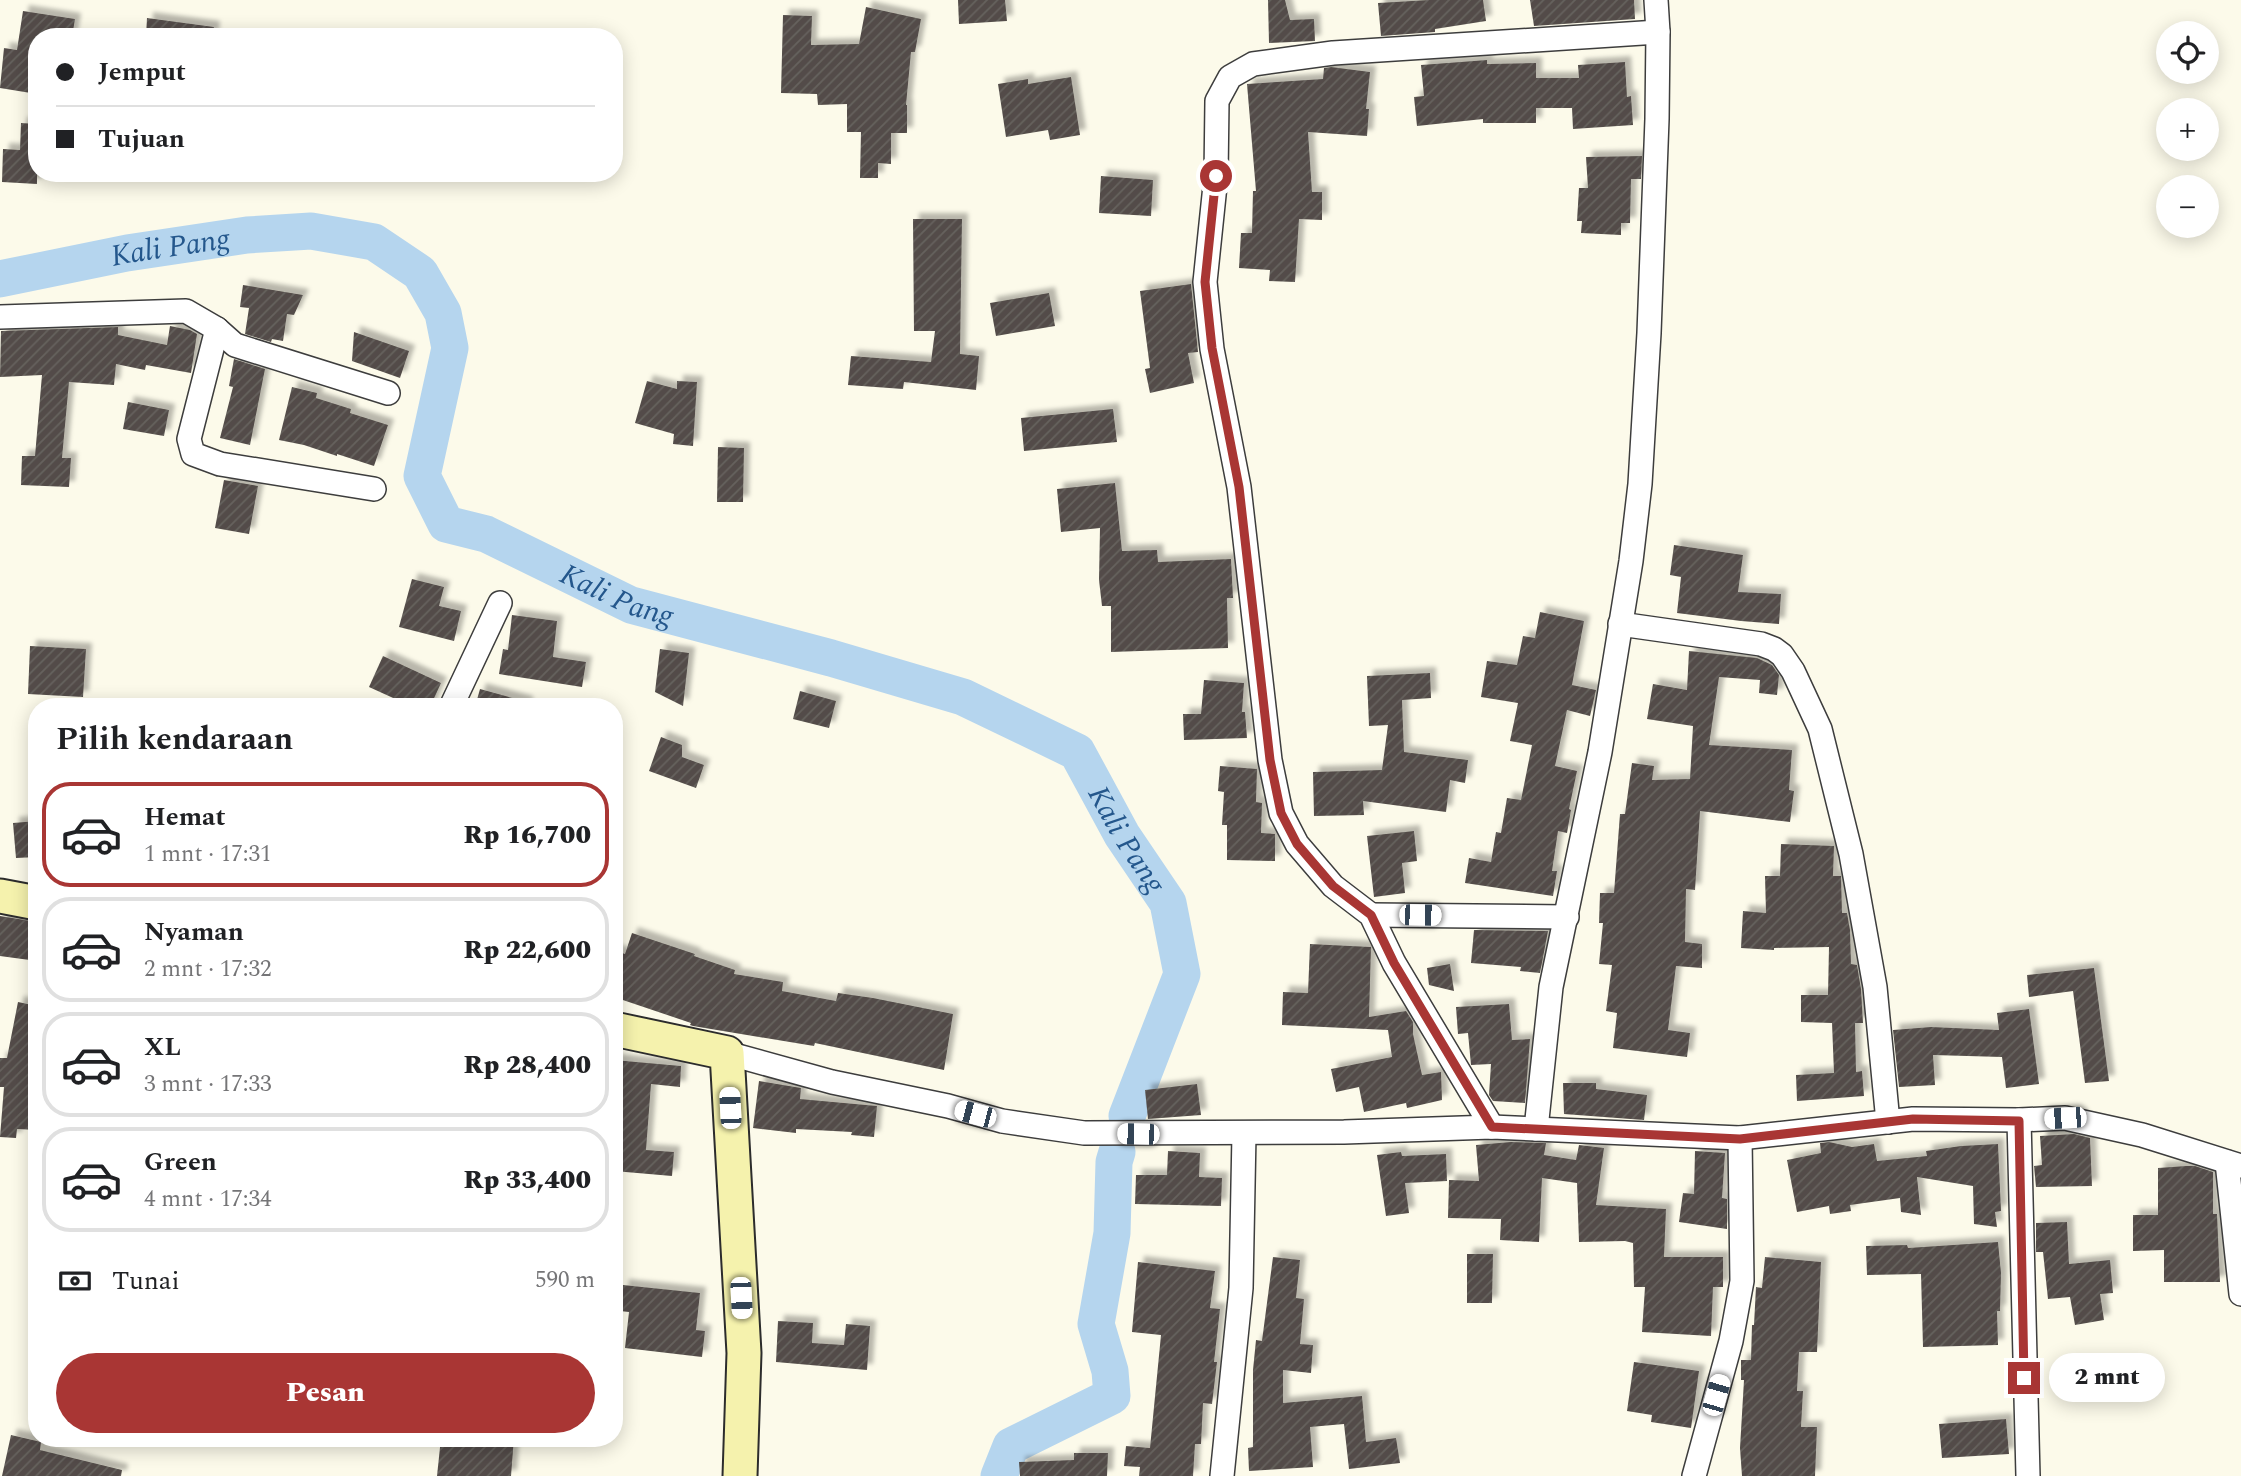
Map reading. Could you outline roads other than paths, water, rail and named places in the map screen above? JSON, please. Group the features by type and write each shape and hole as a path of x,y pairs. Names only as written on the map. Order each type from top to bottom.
{"street":[{"path":"1536,1129 1551,988 1600,752 1640,484 1649,333 1658,32 1656,0"},
{"path":"1492,1127 1394,963 1371,915 1333,886 1297,844 1281,813 1270,760 1239,487 1212,348 1205,282 1216,176 1217,101 1230,77 1253,64 1333,53 1658,32"},
{"path":"0,317 186,310 217,329 235,345 388,394"},
{"path":"217,329 189,439 193,454 220,464 374,489"},
{"path":"456,698 500,603"},
{"path":"1620,624 1760,644 1782,655 1793,671 1820,729 1851,854 1875,987 1888,1122"},
{"path":"0,896 28,901"},
{"path":"1371,915 1567,917"},
{"path":"623,1031 727,1053 832,1082 1002,1121 1084,1133 1244,1133 1492,1127 1740,1139 1913,1119 2019,1121 2065,1118 2142,1135 2234,1164 2241,1294"},
{"path":"727,1053 744,1353 740,1476"},
{"path":"2019,1121 2028,1476"},
{"path":"1222,1476 1241,1288 1244,1133"},
{"path":"1694,1476 1731,1341 1742,1281 1740,1139"}],"waterway":[{"name":"Kali Pang","path":"0,279 127,253 247,235 311,231 374,242 420,273 443,313 450,348 422,476 446,524 486,534 631,605 831,658 963,697 1077,752 1122,835 1168,903 1182,974 1127,1116"},
{"name":"Kali Pang","path":"999,1476 1011,1446 1112,1396 1110,1371 1096,1324 1112,1233 1114,1162 1117,1152"}]}
